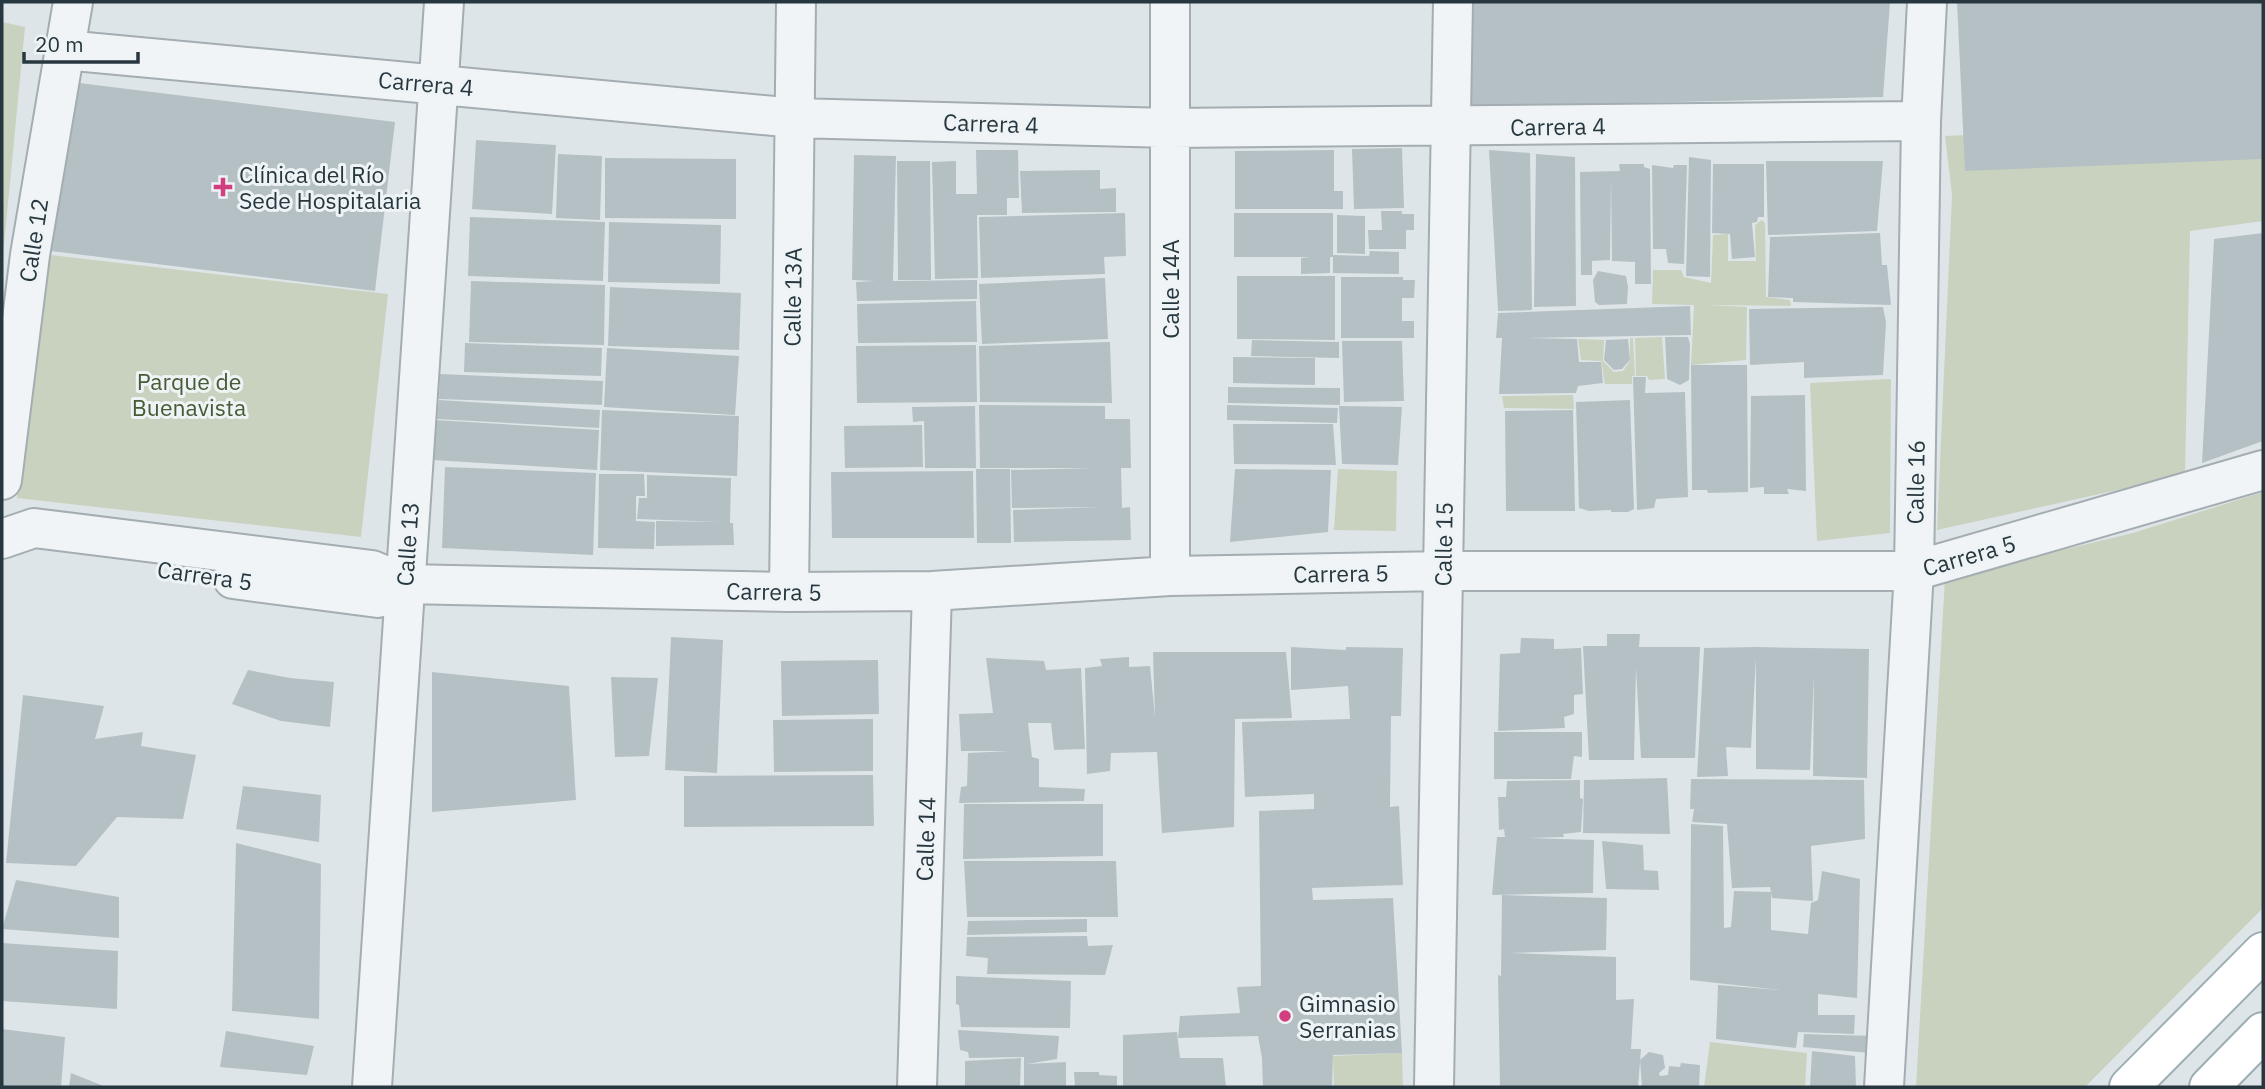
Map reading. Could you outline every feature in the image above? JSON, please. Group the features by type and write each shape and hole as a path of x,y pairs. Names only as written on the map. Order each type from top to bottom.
{"main road":[{"path":"2129,1087 2263,952"},
{"path":"2209,1087 2263,1032"}],"street":[{"name":"Calle 12","path":"2,480 30,255 73,2"},
{"name":"Calle 13","path":"372,1087 444,2"},
{"name":"Calle 13A","path":"789,592 796,2"},
{"name":"Calle 14A","path":"1170,2 1170,576"},
{"name":"Calle 15","path":"1434,1087 1453,2"},
{"name":"Calle 16","path":"1884,1087 1914,571 1921,121 1927,2"},
{"name":"Carrera 4","path":"64,50 794,118 1170,128 1921,121"},
{"name":"Carrera 5","path":"2,541 34,528 372,570 405,584 789,592 932,591 1170,576 1443,571 1914,571 2263,470"},
{"name":"Calle 14","path":"917,1087 932,591"}],"green space":[{"path":"2,22 25,27 2,266"},
{"path":"2263,121 2263,221 2190,231 2185,475 1937,530 1952,195 1945,136"},
{"path":"1762,220 1765,223 1766,297 1790,300 1791,306 1707,305 1747,307 1746,360 1691,365 1694,305 1652,304 1653,270 1681,270 1684,277 1711,283 1713,235 1728,234 1728,261 1756,261 1755,225"},
{"name":"Parque de Buenavista","path":"42,254 388,294 361,537 17,498"},
{"path":"1662,337 1665,379 1649,380 1647,376 1636,376 1635,338"},
{"path":"1630,338 1633,338 1635,376 1632,376 1632,384 1605,384 1601,361 1581,360 1578,339 1604,340 1603,361 1614,372 1623,371 1630,361"},
{"path":"1891,379 1890,533 1817,541 1810,383"},
{"path":"1573,395 1574,409 1504,408 1502,396"},
{"path":"1338,469 1397,471 1396,531 1334,530"},
{"path":"2263,492 2263,908 2085,1087 1916,1087 1945,578 2133,533"},
{"path":"1710,1042 1807,1053 1805,1087 1704,1087"},
{"path":"1402,1053 1403,1087 1334,1087 1333,1056"}],"building":[{"path":"1469,2 1890,2 1883,97 1470,107"},
{"path":"1957,2 2263,2 2263,159 1965,171"},
{"name":"Clínica del Río Sede Hospitalaria","path":"71,82 395,122 375,291 51,251"},
{"path":"476,140 556,145 552,214 472,209"},
{"path":"1402,148 1404,208 1354,209 1352,149"},
{"path":"976,150 1018,150 1019,198 1007,198 1007,215 977,215 978,278 935,279 932,162 956,161 956,194 977,194"},
{"path":"1334,150 1334,191 1343,191 1343,209 1235,209 1235,151"},
{"path":"1489,150 1530,153 1532,310 1498,311"},
{"path":"558,154 602,156 600,220 556,218"},
{"path":"1536,154 1575,157 1576,306 1534,307"},
{"path":"854,155 896,156 893,281 977,280 977,299 857,301 856,282 875,281 852,280"},
{"path":"1689,157 1711,160 1710,277 1686,276"},
{"path":"605,158 736,159 736,219 605,218"},
{"path":"897,161 930,161 931,280 898,280"},
{"path":"1766,161 1883,161 1877,231 1768,235"},
{"path":"1619,164 1644,164 1644,167 1650,169 1651,284 1635,284 1635,262 1612,261 1611,178 1610,260 1592,261 1592,275 1581,275 1580,172 1620,171"},
{"path":"1713,164 1764,164 1764,217 1758,217 1757,222 1752,223 1755,257 1732,259 1730,234 1712,233"},
{"path":"1652,165 1673,168 1674,165 1687,165 1684,264 1668,263 1666,249 1653,249"},
{"path":"1100,170 1100,189 1116,188 1116,212 1022,213 1020,171"},
{"path":"1381,211 1414,214 1414,230 1406,230 1406,249 1369,249 1368,230 1382,230"},
{"path":"1125,213 1126,256 1104,257 1105,274 981,278 979,217"},
{"path":"1234,213 1333,213 1333,255 1369,256 1370,251 1399,252 1399,274 1333,273 1333,257 1330,257 1330,273 1301,274 1301,258 1310,257 1234,257"},
{"path":"1337,215 1365,216 1365,254 1337,253"},
{"path":"470,217 605,222 603,281 468,276"},
{"path":"609,222 721,225 720,284 608,282"},
{"path":"1880,233 1882,265 1887,265 1891,305 1793,302 1793,298 1768,297 1770,237"},
{"path":"2263,233 2263,441 2202,463 2214,239"},
{"path":"1598,271 1626,276 1627,304 1599,305 1595,302 1593,280"},
{"path":"1237,276 1335,276 1335,340 1237,339"},
{"path":"1341,277 1403,277 1403,280 1415,280 1414,298 1402,298 1402,321 1414,321 1414,338 1341,338"},
{"path":"1105,278 1108,339 982,344 979,284"},
{"path":"471,281 605,285 604,345 469,342"},
{"path":"610,287 741,293 739,350 608,346"},
{"path":"976,301 977,342 858,343 857,304"},
{"path":"1690,306 1691,335 1527,338 1577,339 1579,362 1601,362 1603,383 1578,386 1576,393 1499,394 1502,338 1496,338 1498,313"},
{"path":"1883,307 1886,322 1883,375 1804,378 1804,362 1750,365 1749,309"},
{"path":"1665,337 1688,337 1689,380 1680,385 1667,379"},
{"path":"1628,339 1630,360 1622,369 1614,370 1604,360 1606,340"},
{"path":"1252,340 1339,342 1339,358 1251,356"},
{"path":"1342,341 1402,341 1404,401 1344,402"},
{"path":"1110,342 1112,403 980,402 979,346"},
{"path":"465,343 602,348 601,376 464,372"},
{"path":"976,345 977,402 857,403 856,346"},
{"path":"607,348 739,356 735,415 604,407"},
{"path":"1233,357 1315,358 1315,385 1233,383"},
{"path":"1691,365 1747,365 1748,492 1708,493 1707,490 1692,490"},
{"path":"440,374 603,381 602,405 439,399"},
{"path":"1633,377 1646,377 1645,393 1685,392 1688,497 1656,499 1654,508 1637,510"},
{"path":"1228,387 1340,388 1340,405 1228,403"},
{"path":"1805,395 1806,491 1787,489 1789,494 1764,494 1764,487 1750,488 1751,396"},
{"path":"439,400 600,410 599,428 437,419"},
{"path":"1630,400 1634,509 1628,512 1611,512 1579,508 1576,402"},
{"path":"979,405 1105,406 1105,419 1130,419 1131,468 1121,468 1122,508 1130,507 1131,540 1014,542 1013,510 1101,507 1012,508 1011,470 1093,468 980,468"},
{"path":"1227,405 1338,408 1337,423 1227,420"},
{"path":"975,406 976,468 925,468 924,421 913,422 912,407"},
{"path":"1339,406 1402,407 1398,465 1342,464"},
{"path":"602,410 739,416 737,476 600,470"},
{"path":"1573,410 1575,511 1506,511 1505,411"},
{"path":"435,420 599,430 597,470 433,460"},
{"path":"1233,424 1333,424 1336,465 1234,464"},
{"path":"922,425 923,467 845,468 844,426"},
{"path":"445,467 596,473 593,555 442,548"},
{"path":"976,469 1010,469 1011,543 977,543"},
{"path":"1235,469 1331,470 1328,532 1230,542"},
{"path":"973,471 974,538 832,538 831,472"},
{"path":"599,474 644,474 645,496 636,496 636,521 655,522 654,549 598,548"},
{"path":"647,475 731,478 730,523 733,523 734,545 656,546 656,521 721,522 637,519 639,498 647,498"},
{"path":"1607,634 1640,634 1639,647 1700,647 1695,758 1641,758 1636,668 1634,760 1589,760 1583,646 1607,646"},
{"path":"671,637 723,640 717,773 665,770"},
{"path":"1521,638 1554,639 1554,649 1581,648 1583,694 1574,695 1574,714 1564,717 1565,728 1498,731 1500,654 1520,653"},
{"path":"1291,647 1346,650 1346,647 1403,648 1401,716 1391,716 1390,807 1399,806 1403,885 1312,888 1313,900 1393,898 1402,1053 1333,1055 1332,1087 1263,1087 1258,1036 1178,1038 1180,1016 1240,1013 1237,987 1261,986 1259,811 1314,809 1314,794 1245,797 1242,722 1350,719 1348,686 1291,690"},
{"path":"1704,648 1869,649 1867,778 1813,776 1814,675 1810,770 1756,769 1756,658 1751,748 1726,747 1728,776 1697,777"},
{"path":"1153,652 1286,652 1292,718 1235,719 1234,827 1162,833 1157,752 1111,753 1110,771 1087,774 1085,668 1102,666 1100,659 1129,657 1129,667 1150,666 1155,717"},
{"path":"986,658 1044,661 1046,670 1081,668 1085,749 1054,750 1051,723 1028,723 1032,757 1039,759 1039,787 1085,789 1084,801 959,803 961,787 967,786 968,753 1010,751 961,751 959,714 993,713"},
{"path":"878,660 879,714 782,716 781,661"},
{"path":"248,670 290,678 334,682 330,727 281,721 232,704"},
{"path":"432,672 569,686 576,800 432,812"},
{"path":"611,677 658,678 649,756 615,757"},
{"path":"23,695 104,706 95,739 143,732 141,746 196,755 183,819 117,817 76,866 6,863"},
{"path":"873,719 873,771 774,772 773,720"},
{"path":"1494,732 1582,732 1582,757 1574,756 1571,779 1494,779"},
{"path":"873,775 874,826 684,827 684,776"},
{"path":"1667,778 1670,834 1583,833 1584,780"},
{"path":"1691,779 1864,780 1865,839 1811,846 1813,901 1772,898 1770,887 1732,888 1727,824 1692,822 1694,809 1748,808 1690,809"},
{"path":"1580,780 1580,798 1583,799 1581,832 1563,834 1564,837 1528,838 1594,840 1593,893 1492,895 1497,837 1505,837 1504,829 1499,830 1498,797 1506,797 1507,781"},
{"path":"243,786 321,795 319,842 236,829"},
{"path":"964,804 1103,804 1103,856 963,859"},
{"path":"1691,824 1723,826 1724,928 1731,927 1734,891 1771,892 1771,930 1808,934 1811,903 1818,900 1822,871 1860,879 1857,998 1818,994 1818,1015 1855,1015 1854,1034 1798,1032 1796,1048 1716,1039 1718,985 1781,990 1690,980"},
{"path":"1602,841 1643,845 1644,870 1658,871 1659,890 1606,889"},
{"path":"236,843 321,864 319,1019 232,1011"},
{"path":"964,861 1116,861 1118,917 967,917"},
{"path":"16,880 119,897 119,938 2,929"},
{"path":"1502,895 1607,898 1606,950 1511,953 1616,957 1616,1000 1634,999 1631,1049 1641,1049 1638,1087 1500,1087 1498,975 1501,976"},
{"path":"1087,919 1087,932 967,935 968,921"},
{"path":"1087,936 1088,946 1113,945 1105,975 987,974 988,958 966,956 967,937"},
{"path":"2,943 118,951 117,1009 2,1001"},
{"path":"956,976 1071,981 1070,1028 961,1027 959,1005 956,1004"},
{"path":"2,1029 65,1037 61,1087 2,1087"},
{"path":"958,1030 1059,1036 1057,1059 1027,1064 1066,1062 1066,1087 1024,1087 1024,1057 969,1058 968,1052 960,1050"},
{"path":"226,1031 314,1046 307,1075 220,1067"},
{"path":"1177,1032 1180,1058 1223,1058 1226,1087 1123,1087 1123,1035"},
{"path":"1804,1034 1873,1036 1870,1053 1803,1047"},
{"path":"1812,1051 1855,1056 1856,1087 1810,1087"},
{"path":"1649,1052 1663,1055 1665,1068 1659,1073 1660,1076 1668,1075 1669,1066 1680,1067 1681,1063 1700,1065 1699,1087 1642,1087 1640,1060"},
{"path":"1021,1058 1020,1087 965,1087 965,1061"},
{"path":"1074,1072 1099,1072 1099,1075 1117,1076 1117,1087 1075,1087"},
{"path":"71,1073 106,1087 69,1087"}],"place":[{"name":"Clínica del Río Sede Hospitalaria","path":"223,187"},
{"name":"Gimnasio Serranias","path":"1285,1016"}]}
